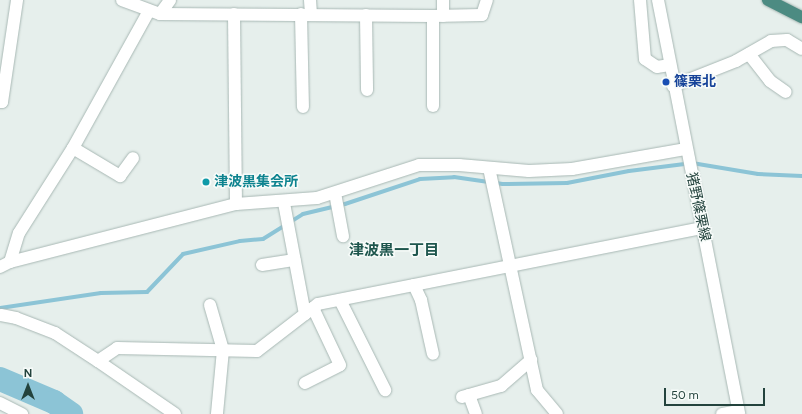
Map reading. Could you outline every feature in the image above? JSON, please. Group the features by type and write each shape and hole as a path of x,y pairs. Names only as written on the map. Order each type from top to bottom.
{"highway":[{"path":"768,0 802,18"}],"street":[{"path":"0,102 2,102 17,0"},
{"path":"122,0 130,1 155,13 438,16 482,15 487,0"},
{"path":"5,264 19,233 73,148 155,13 170,0"},
{"path":"303,107 306,14 310,0"},
{"path":"433,106 438,16 443,0"},
{"path":"640,0 644,59 657,67 669,66"},
{"name":"猪野篠栗線","path":"658,0 669,66 739,412"},
{"path":"234,14 236,204"},
{"path":"366,15 367,90"},
{"path":"673,86 749,54 771,41 787,40 802,49"},
{"path":"749,54 770,81 786,92"},
{"path":"73,148 120,176 133,158"},
{"path":"5,264 236,204 284,202 335,193 419,165 529,171 572,169 686,148"},
{"path":"489,168 512,266 537,390 557,414"},
{"path":"335,193 343,236"},
{"path":"284,202 295,260 309,311 340,365 305,383"},
{"path":"98,361 117,348 257,351 318,304 702,228"},
{"path":"262,265 295,260"},
{"path":"414,285 422,300 433,354"},
{"path":"340,300 385,390"},
{"path":"210,305 222,350 217,414"},
{"path":"1,316 16,318 55,334 98,361 175,414"},
{"path":"476,414 465,396 501,386 531,360"},
{"path":"0,403 22,414"},
{"path":"722,414 739,412"}],"waterway":[{"path":"0,308 101,293 147,292 183,254 240,241 263,239 303,214 345,204 420,179 454,177 503,184 567,183 629,171 692,163 758,174 802,176"},
{"path":"0,379 54,402 71,414"}],"place":[{"name":"篠栗北","path":"666,82"},
{"name":"津波黒集会所","path":"206,182"}],"district":[{"name":"津波黒一丁目","path":"394,251"}]}
